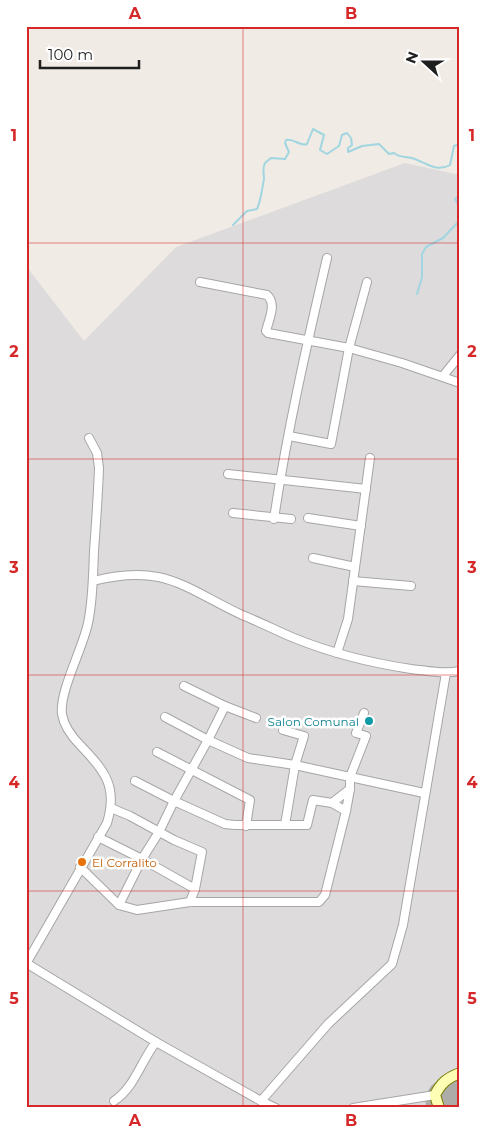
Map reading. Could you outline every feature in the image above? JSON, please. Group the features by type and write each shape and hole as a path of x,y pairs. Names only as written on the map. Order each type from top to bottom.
{"main road":[{"path":"439,1108 435,1095 440,1085 447,1078 460,1073"}],"street":[{"path":"274,518 307,341 327,258"},
{"path":"200,282 268,295 271,299 272,307 266,331 268,333 349,348 443,376 460,383"},
{"path":"289,436 331,444 349,348 367,282"},
{"path":"443,376 460,355"},
{"path":"90,438 97,454 99,468 93,581 88,623 66,689 62,713 65,727 101,769 108,784 111,808 106,823 27,962 156,1042 276,1108"},
{"path":"337,653 348,619 370,458"},
{"path":"228,474 366,489"},
{"path":"233,513 291,519"},
{"path":"308,518 361,526"},
{"path":"313,558 355,567"},
{"path":"93,581 134,574 156,576 176,581 226,607 294,638 337,653 380,664 446,674 460,671"},
{"path":"353,581 411,586"},
{"path":"261,1101 328,1024 392,964 403,925 424,793 446,674"},
{"path":"184,686 225,706 256,718"},
{"path":"119,905 225,706"},
{"path":"80,867 119,905 137,910 190,902 319,902 325,895 346,811 350,777 366,736 356,733 364,713"},
{"path":"166,717 208,740 248,758 295,765 424,793"},
{"path":"283,730 304,736 295,765 285,825"},
{"path":"158,752 250,800 246,826"},
{"path":"135,781 225,824 246,826 307,825 313,800 332,804 346,811"},
{"path":"332,804 350,789"},
{"path":"111,808 202,852 195,889 190,902"},
{"path":"98,837 195,889"},
{"path":"114,1101 124,1094 136,1078 147,1054 156,1042"},
{"path":"353,1108 435,1095"}],"shaded area":[{"path":"405,163 460,175 460,1108 26,1108 26,266 84,341 176,247"}],"waterway":[{"path":"233,225 247,211 257,209 264,179 263,169 265,163 271,158 285,159 289,152 285,143 286,140 292,140 304,145 307,144 313,129 324,135 320,150 327,154 339,146 342,135 347,133 351,138 352,145 348,148 348,152 362,146 379,144 389,154 394,153 398,156 412,158 440,168 450,165 454,146 460,144"},
{"path":"460,195 455,199 460,208"},
{"path":"417,294 422,277 422,254 426,247 443,238 460,220"}],"runway":[{"path":"448,1101 460,1101"}],"place":[{"name":"Salon Comunal","path":"369,721"},
{"name":"El Corralito","path":"82,862"}]}
